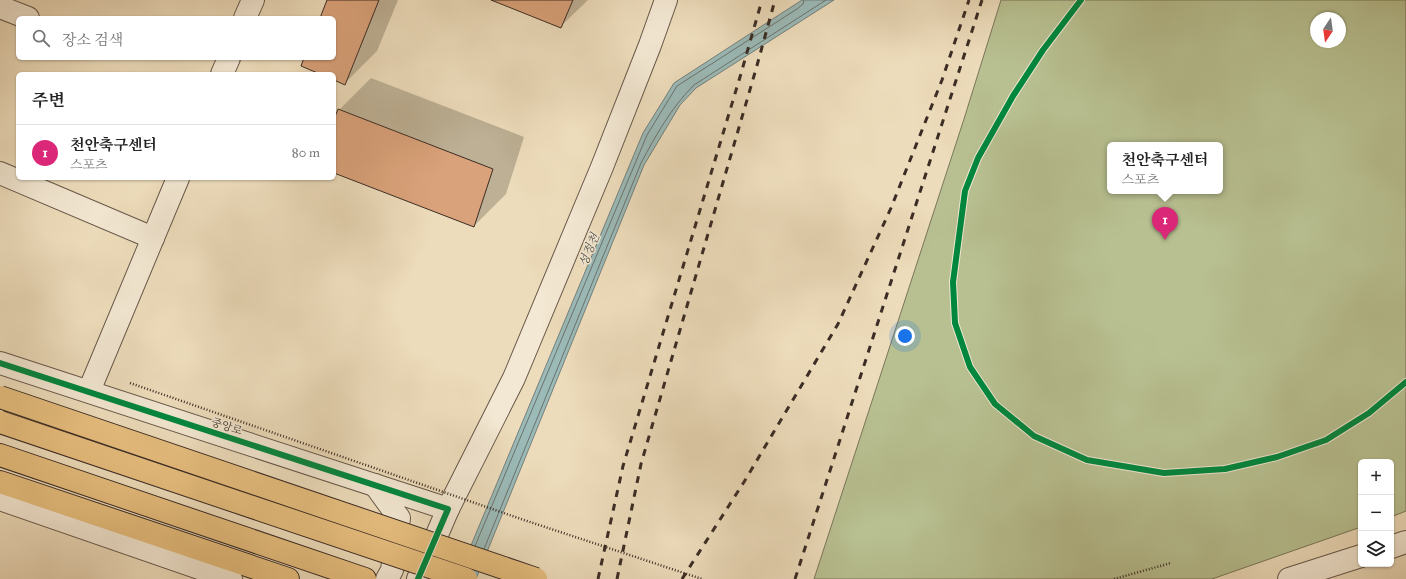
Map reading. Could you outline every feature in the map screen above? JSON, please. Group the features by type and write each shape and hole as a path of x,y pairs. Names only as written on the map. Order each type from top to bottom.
{"main road":[{"path":"0,397 536,579"},
{"path":"0,422 466,579"},
{"path":"0,455 365,579"},
{"path":"0,482 288,579"}],"street":[{"path":"247,16 253,0"},
{"path":"418,579 448,509 514,378 602,167 666,0"},
{"path":"0,7 23,16"},
{"path":"223,72 228,60"},
{"path":"0,173 16,180"},
{"path":"16,180 153,238"},
{"path":"89,391 177,180"},
{"name":"중앙로","path":"0,363 448,509"},
{"path":"375,485 399,518 390,576"},
{"path":"0,500 231,579"},
{"path":"1394,546 1406,542"},
{"path":"1289,579 1358,557"}],"path":[{"path":"130,383 521,519 702,579"},
{"path":"1114,579 1171,563"}],"green space":[{"path":"1001,0 1406,0 1406,511 1394,516 1394,459 1358,459 1358,528 1212,579 814,579 964,119"}],"water":[{"path":"802,0 834,0 696,88 680,105 644,165 476,579 457,579 643,133 674,83"}],"building":[{"path":"327,0 379,0 345,85 336,81 336,72 315,72 301,66 303,60 336,60 336,16 321,16"},
{"path":"491,0 573,0 561,28"},
{"path":"338,109 493,169 474,227 336,174 336,114"}],"railway":[{"path":"598,579 623,466 762,0"},
{"path":"617,579 641,464 775,0"},
{"path":"682,579 744,482 838,324 891,208 942,80 969,0"},
{"path":"795,579 982,0"}],"cycle path":[{"path":"1081,0 1043,50 1013,96 978,158 965,191 953,282 955,323 970,367 995,404 1034,436 1087,460 1164,473 1225,469 1277,457 1326,440 1369,413 1406,382"},
{"path":"0,363 448,509 418,579"}],"place":[{"name":"천안축구센터","path":"1165,240"}],"water label":[{"name":"성정천","path":"589,250"}]}
